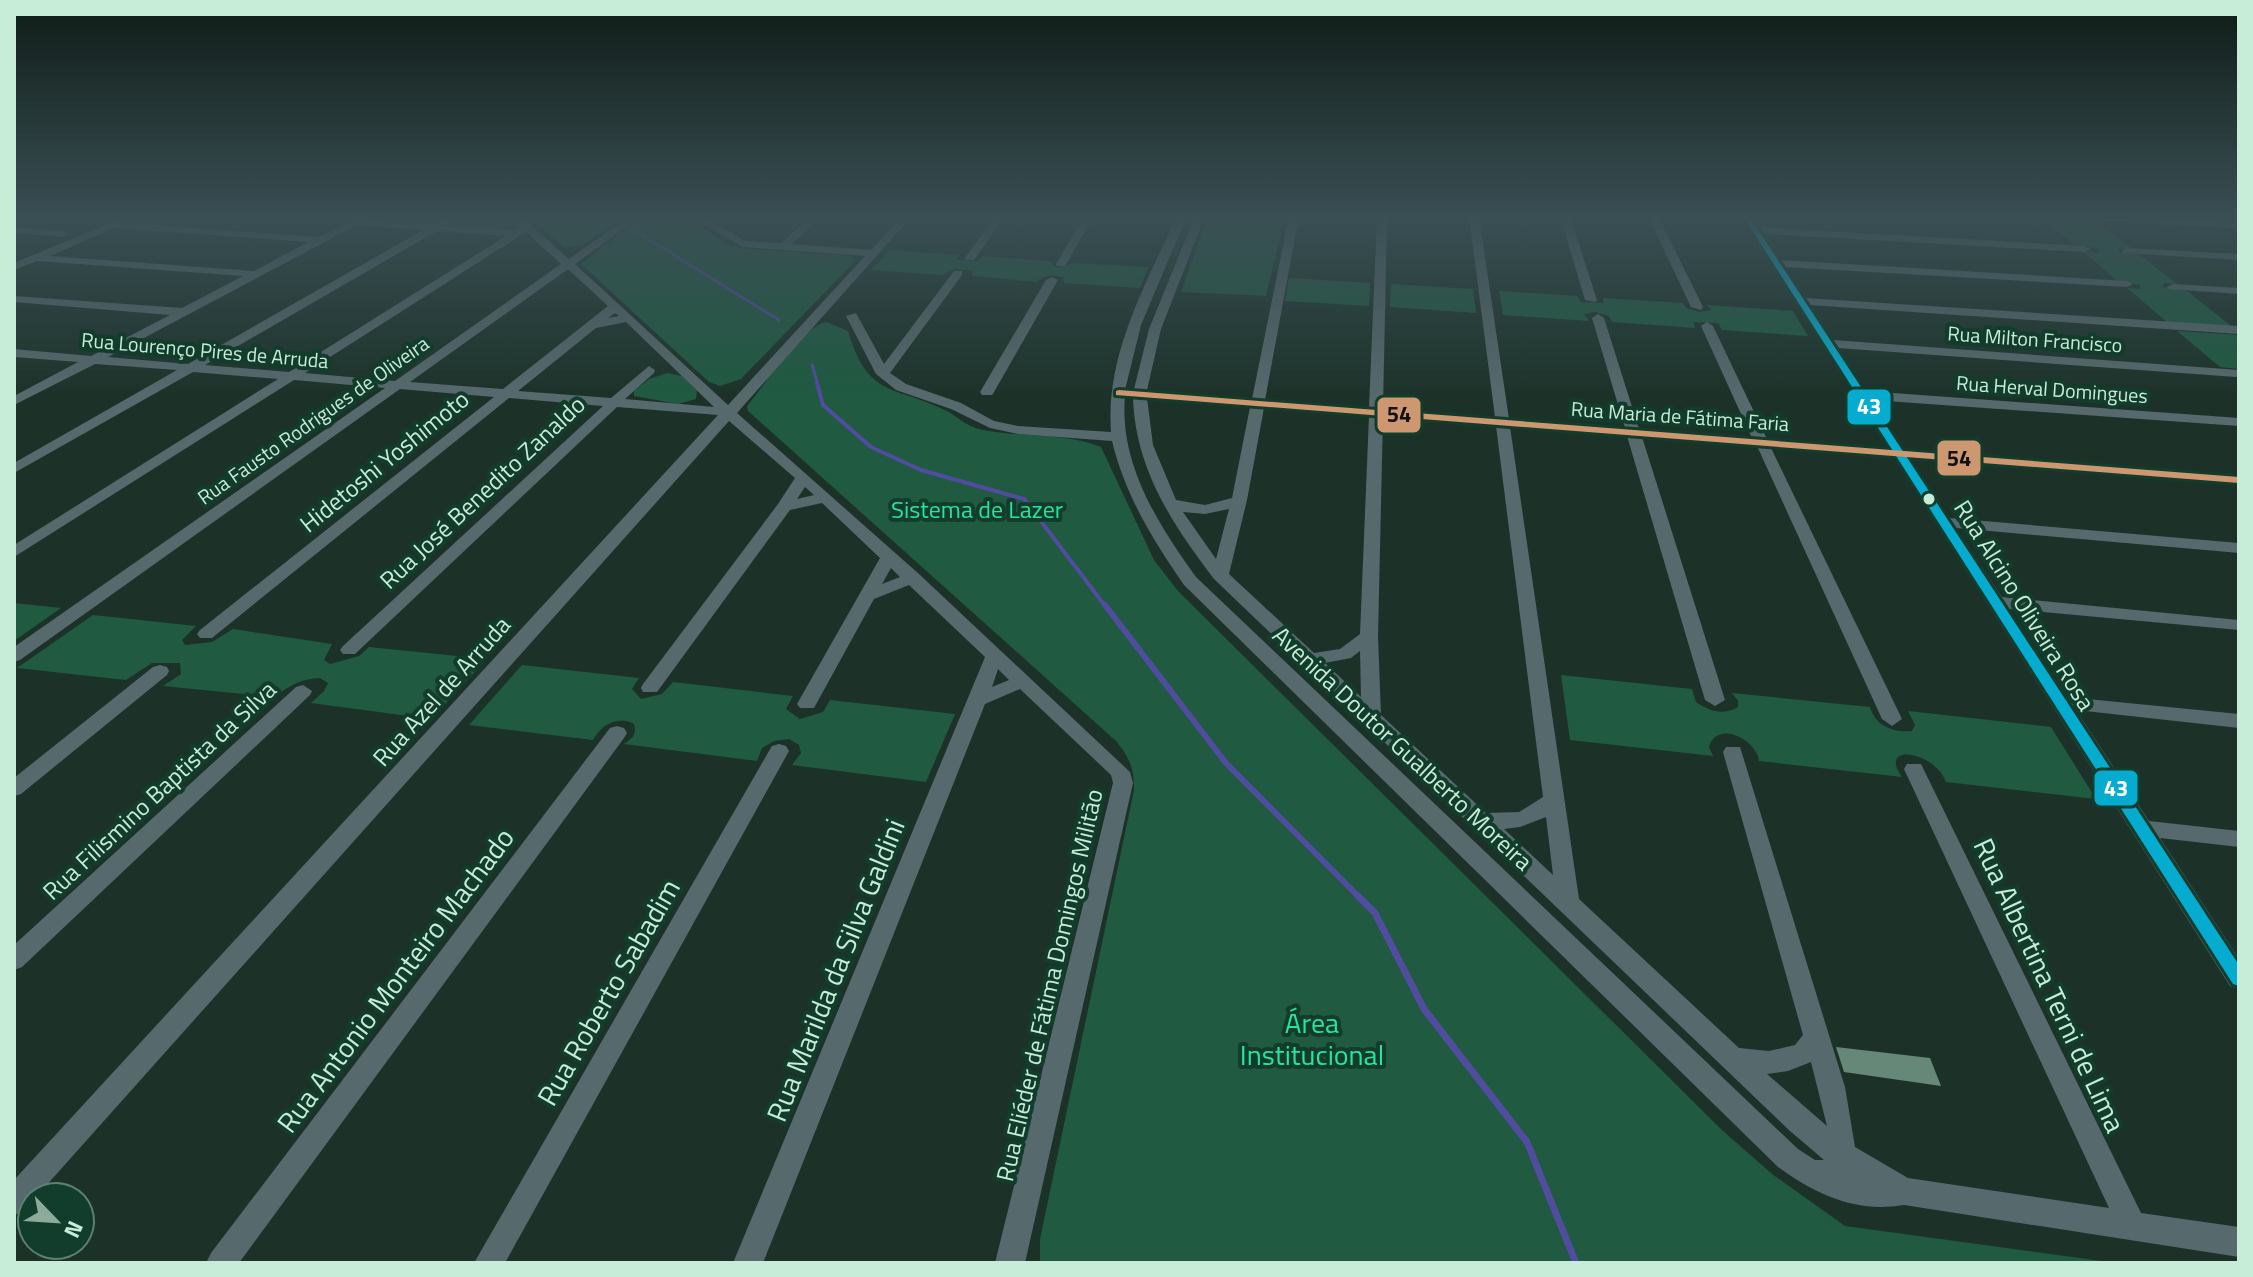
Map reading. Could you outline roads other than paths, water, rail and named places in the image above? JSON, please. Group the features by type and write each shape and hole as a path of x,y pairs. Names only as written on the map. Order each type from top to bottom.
{"street":[{"path":"14,401 253,276"},
{"path":"14,469 352,276"},
{"path":"14,552 450,276"},
{"name":"Rua Fausto Rodrigues de Oliveira","path":"14,656 552,276"},
{"name":"Rua Eliéder de Fátima Domingos Militão","path":"581,276 673,358 727,412 913,578 1120,772 1123,783 1010,1263"},
{"name":"Rua Azel de Arruda","path":"14,1201 852,276"},
{"path":"883,374 956,276"},
{"name":"Avenida Doutor Gualberto Moreira","path":"1158,276 1123,362 1118,437 1132,484 1158,536 1190,581 1758,1130 1810,1174 1836,1189 1873,1185 2239,1242"},
{"name":"Avenida Doutor Gualberto Moreira","path":"1177,276 1146,359 1140,394 1145,448 1190,538 1220,575 1371,719 1568,900 1800,1122 1843,1155 1873,1185"},
{"path":"1220,575 1239,500 1282,276"},
{"path":"1371,719 1369,636 1380,276"},
{"path":"1482,276 1568,900"},
{"path":"1583,276 1591,300"},
{"path":"1682,276 1697,307"},
{"name":"Rua Alcino Oliveira Rosa","path":"1785,276 2238,977"},
{"path":"1987,276 2127,284"},
{"path":"974,414 1052,280"},
{"path":"2173,287 2239,291"},
{"path":"831,298 852,316 883,374 901,387 956,406 990,424 1018,430 1118,437"},
{"path":"14,299 182,312"},
{"path":"1801,301 2239,330"},
{"name":"Hidetoshi Yoshimoto","path":"206,634 592,325 622,312"},
{"path":"816,315 852,316"},
{"path":"1598,318 1715,700"},
{"path":"1707,326 1892,719"},
{"path":"874,356 908,341"},
{"name":"Rua Milton Francisco","path":"1830,344 2236,373"},
{"name":"Rua Lourenço Pires de Arruda","path":"14,353 727,412"},
{"path":"874,356 897,355"},
{"name":"Rua José Benedito Zanaldo","path":"349,650 649,370 673,358"},
{"path":"710,394 731,392 752,384"},
{"path":"956,406 987,392"},
{"name":"Rua Maria de Fátima Faria","path":"1119,393 2239,480"},
{"name":"Rua Herval Domingues","path":"1863,395 2239,422"},
{"path":"702,440 728,432 751,432"},
{"path":"650,688 785,506 803,477"},
{"path":"785,506 824,498"},
{"path":"1170,503 1191,510 1209,510 1239,500"},
{"path":"1209,510 1209,521 1234,523"},
{"path":"1944,522 2239,548"},
{"path":"807,704 889,556"},
{"path":"867,596 913,578"},
{"path":"1995,602 2239,625"},
{"path":"1309,660 1345,654 1369,636"},
{"name":"Rua Marilda da Silva Galdini","path":"748,1263 995,654"},
{"path":"14,789 160,671"},
{"path":"977,700 1023,681"},
{"name":"Rua Filismino Baptista da Silva","path":"14,960 303,691"},
{"path":"2058,702 2239,721"},
{"name":"Rua Antonio Monteiro Machado","path":"221,1263 617,733"},
{"name":"Rua Roberto Sabadim","path":"489,1263 779,751"},
{"path":"1733,752 1842,1133 1843,1155 1832,1173 1820,1176 1810,1174"},
{"name":"Rua Albertina Terni de Lima","path":"1914,769 2132,1226"},
{"path":"1480,820 1503,823 1523,819 1541,812 1554,799"},
{"path":"2140,828 2239,839"},
{"path":"1733,1058 1761,1062 1788,1059 1804,1052 1816,1037"}],"waterway":[{"path":"707,276 779,320"},
{"path":"812,365 818,385"},
{"path":"817,383 823,405 871,447 921,470 1024,499 1106,607"},
{"path":"1105,605 1226,763 1359,897"},
{"path":"1359,897 1375,913 1424,1009 1527,1142 1576,1263"}],"park label":[{"name":"Sistema de Lazer","path":"977,509"},
{"name":"Área Institucional","path":"1312,1038"}]}
